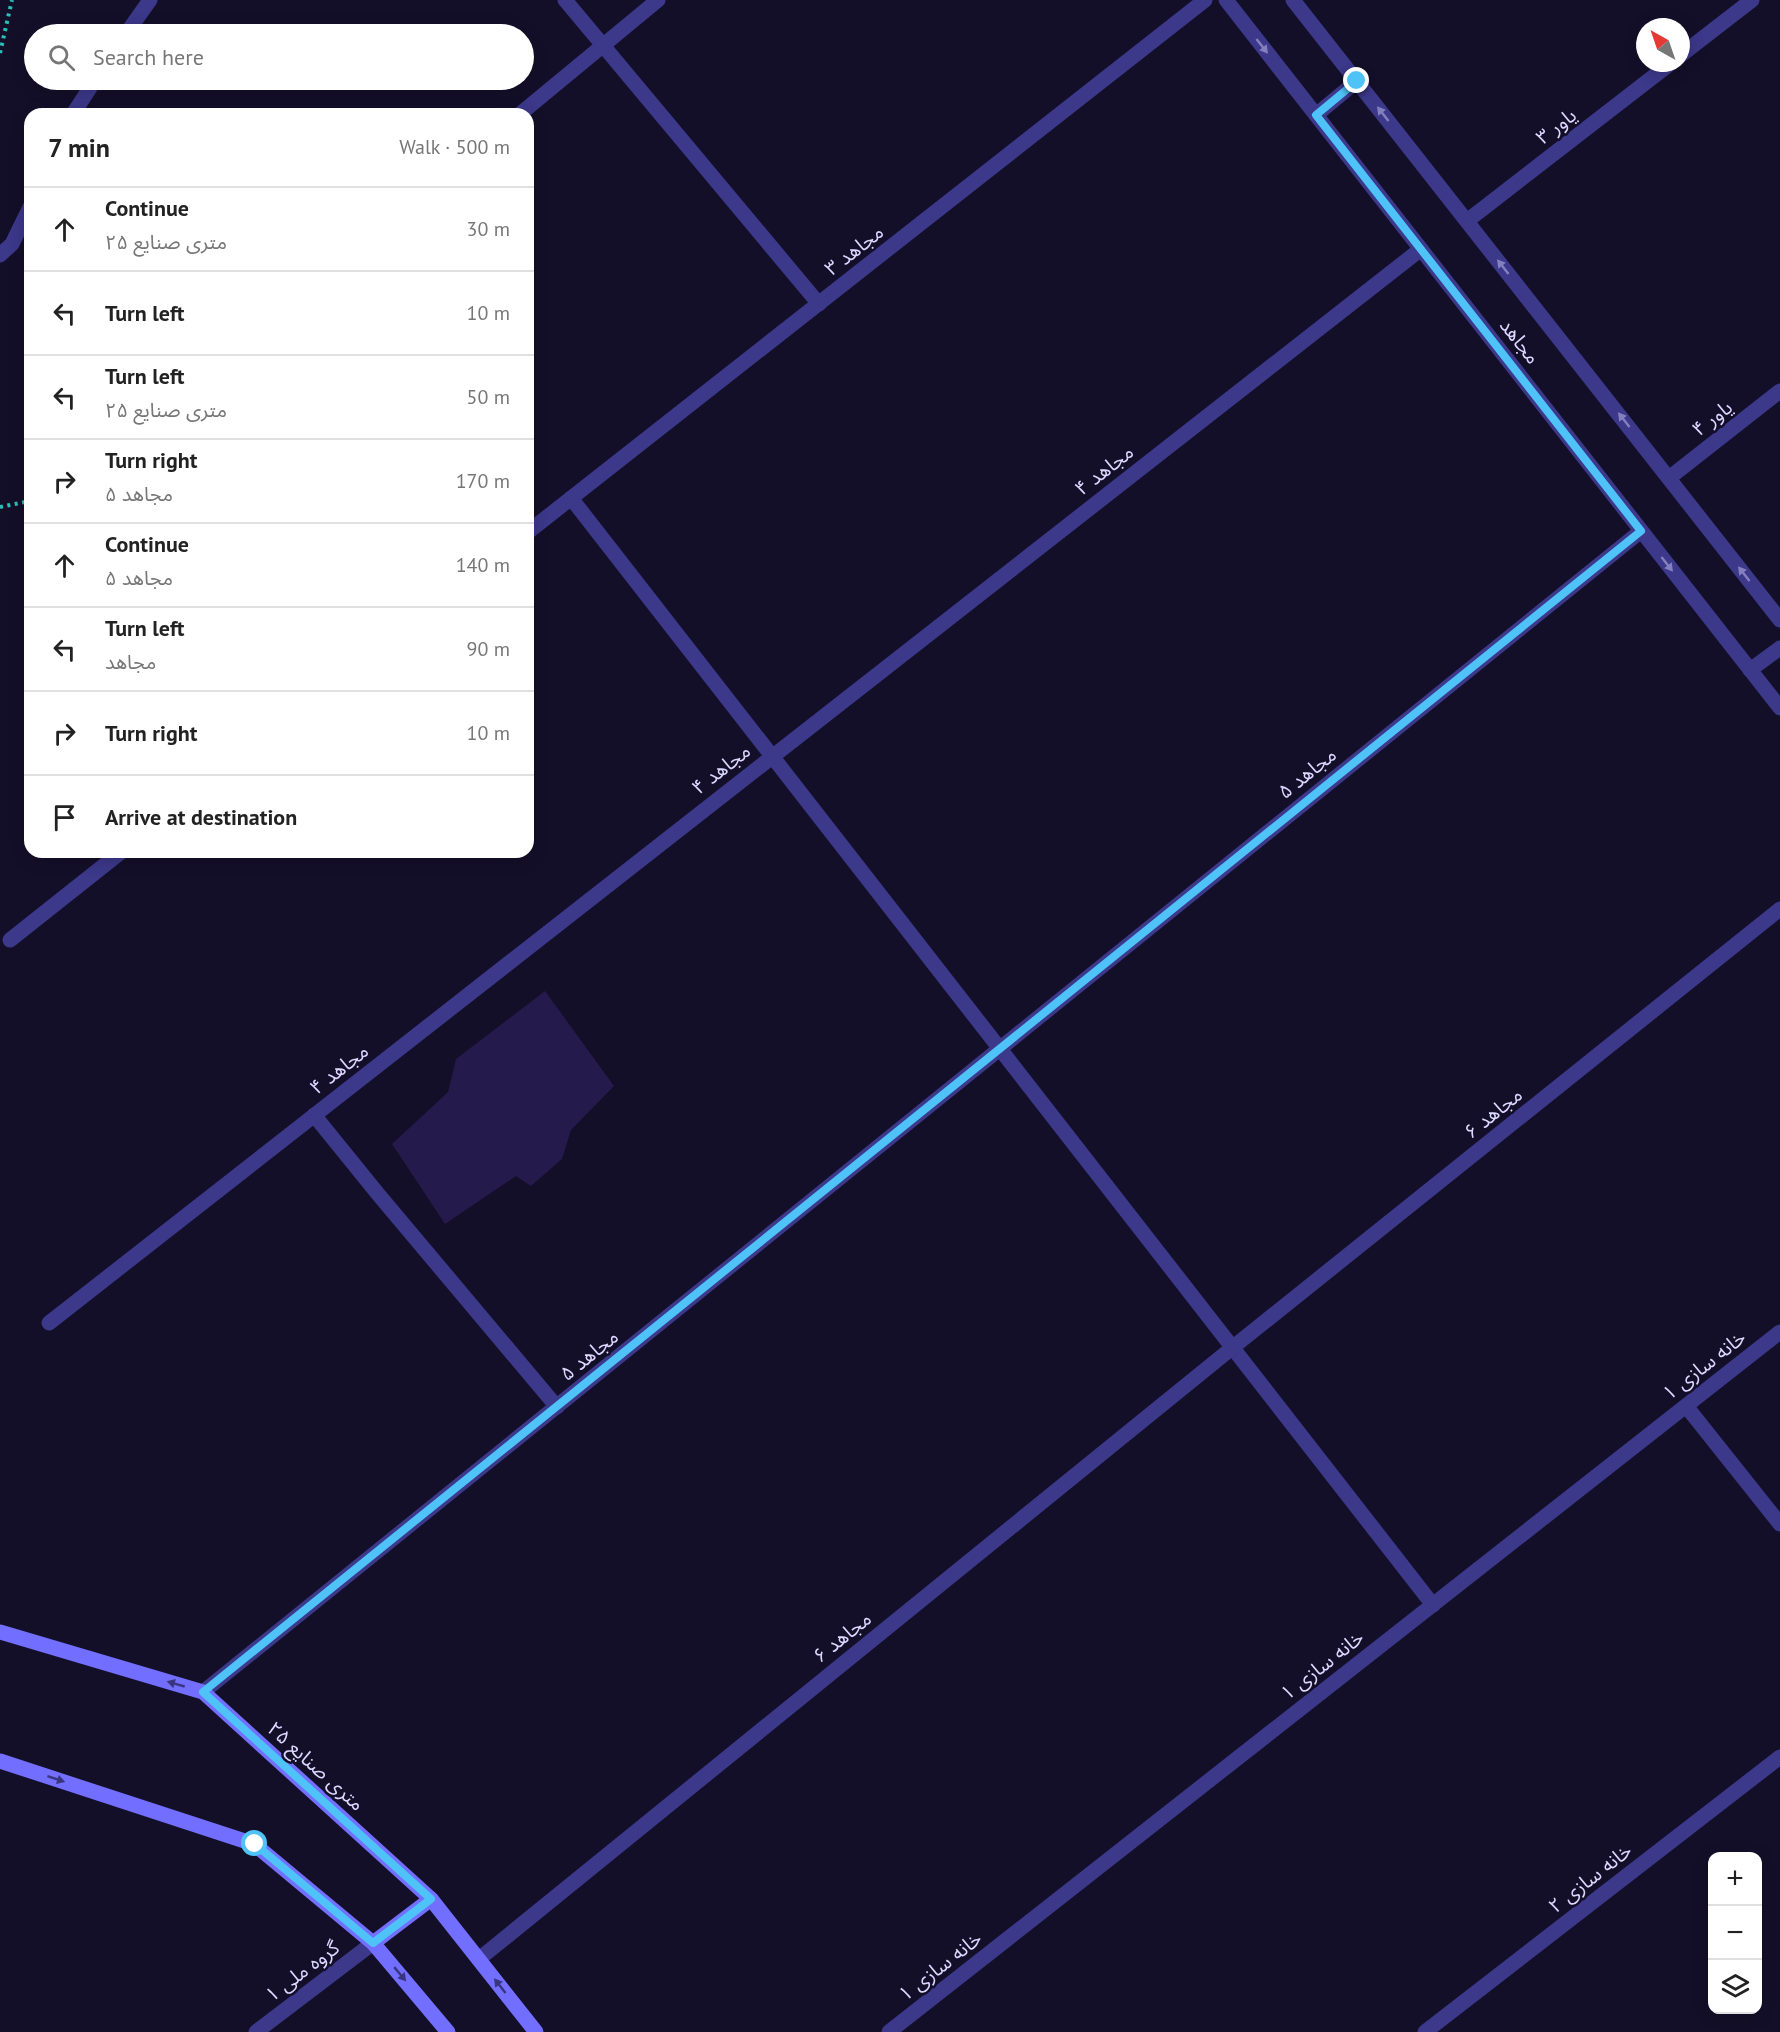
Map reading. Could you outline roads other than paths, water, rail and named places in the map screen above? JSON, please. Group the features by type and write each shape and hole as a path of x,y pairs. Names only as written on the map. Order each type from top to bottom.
{"main road":[{"name":"۲۵ متری صنایع","path":"0,1632 203,1692 431,1899 536,2032"},
{"path":"0,1761 255,1844 373,1943 448,2032"},
{"path":"373,1943 431,1899"}],"street":[{"path":"133,24 150,0"},
{"path":"565,0 819,304"},
{"path":"527,108 658,0"},
{"name":"مجاهد ۳","path":"534,527 1205,0"},
{"name":"مجاهد","path":"1226,0 1780,708"},
{"name":"مجاهد","path":"1293,0 1780,620"},
{"path":"1690,48 1752,0"},
{"name":"یاور ۳","path":"1467,221 1659,72"},
{"path":"1316,115 1357,81"},
{"path":"77,108 89,90"},
{"path":"0,255 12,244 24,219"},
{"name":"مجاهد ۴","path":"49,1323 1421,249"},
{"name":"یاور ۴","path":"1669,478 1780,391"},
{"path":"571,498 1433,1605"},
{"name":"مجاهد ۵","path":"1000,1049 1641,531"},
{"path":"1750,670 1780,648"},
{"path":"10,940 113,858"},
{"name":"مجاهد ۶","path":"1232,1348 1780,909"},
{"name":"۵ مجاهد","path":"203,1692 1000,1049"},
{"path":"314,1115 557,1407"},
{"name":"خانه سازی ۱","path":"889,2032 1780,1332"},
{"name":"۶ مجاهد","path":"479,1959 1232,1348"},
{"path":"1686,1406 1780,1524"},
{"name":"خانه سازی ۲","path":"1425,2032 1780,1757"},
{"name":"گروه ملی ۱","path":"256,2032 373,1943"}]}
